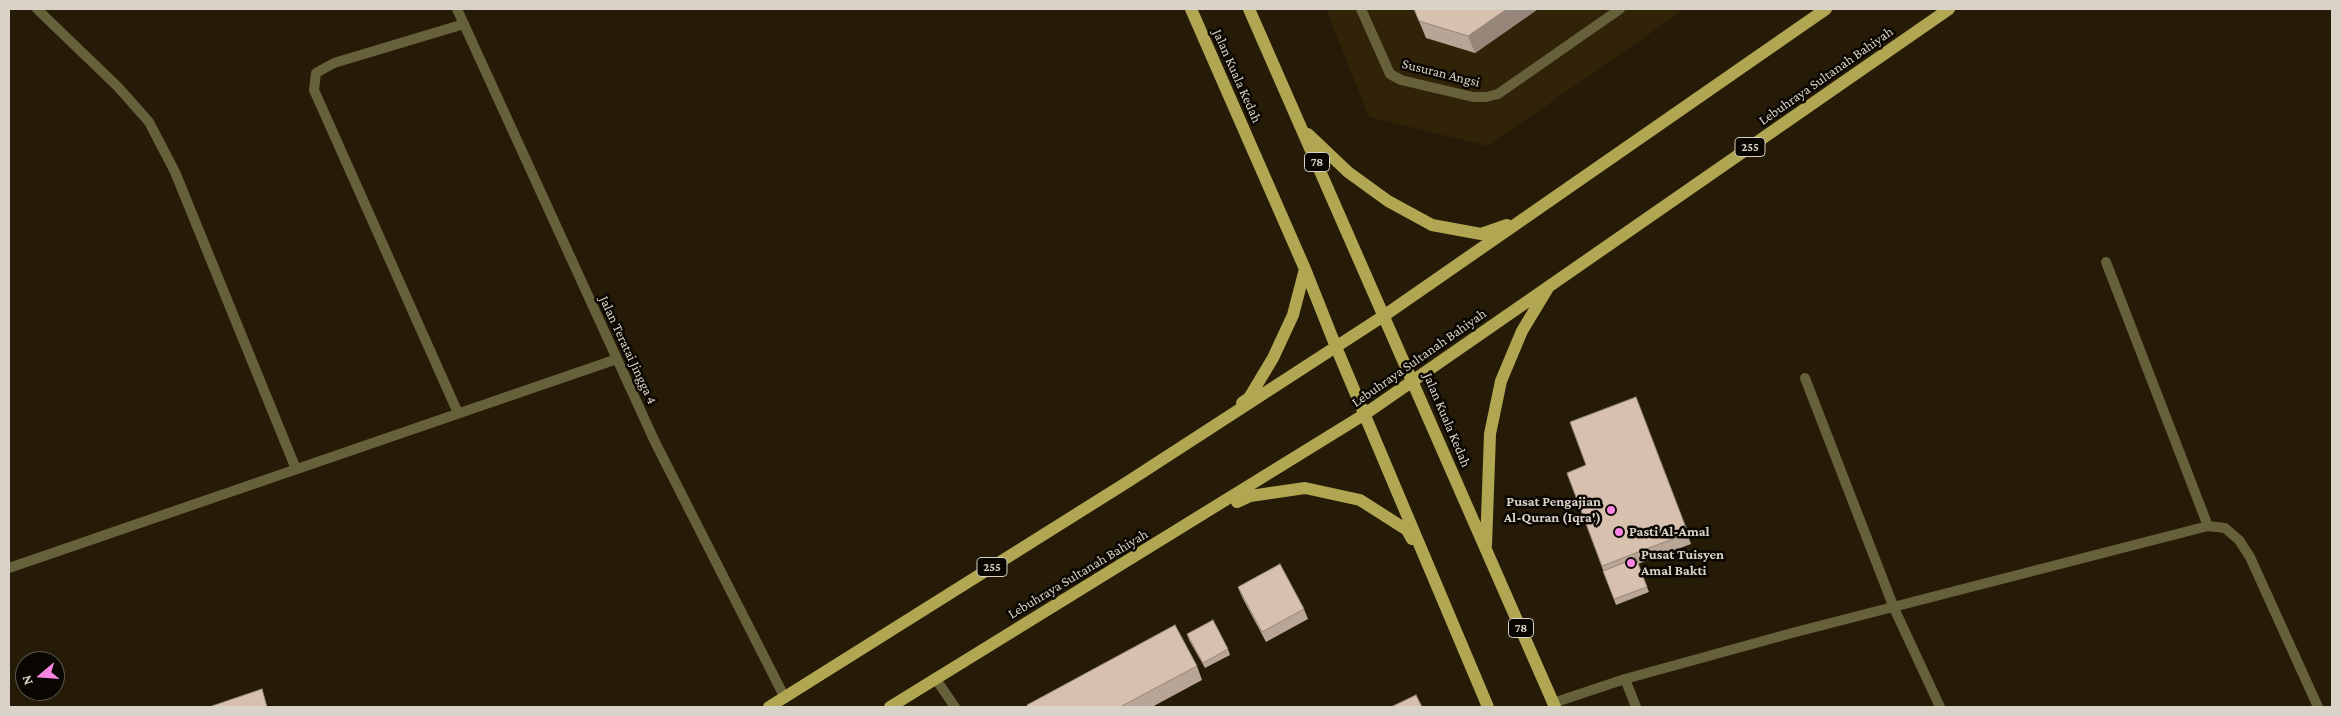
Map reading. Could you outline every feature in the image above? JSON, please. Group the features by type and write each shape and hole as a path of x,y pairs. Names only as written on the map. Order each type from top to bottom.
{"main road":[{"name":"Jalan Kuala Kedah","path":"1191,9 1305,269 1488,707"},
{"name":"Jalan Kuala Kedah","path":"1249,9 1554,705"},
{"name":"255","path":"769,707 1214,427 1385,316 1826,9"},
{"name":"Lebuhraya Sultanah Bahiyah","path":"890,707 1200,518 1365,414 1949,9"},
{"path":"1303,129 1348,172 1388,202 1432,224 1481,234 1523,219"},
{"path":"1214,427 1249,398 1273,358 1292,315 1305,269"},
{"path":"1486,548 1490,434 1501,381 1522,332 1550,285"},
{"path":"1200,518 1250,496 1305,488 1360,500 1407,530 1435,580"}],"street":[{"path":"37,9 118,87 149,122 175,172 296,469"},
{"name":"Jalan Teratai Jingga 4","path":"457,9 655,442 785,698"},
{"name":"Susuran Angsi","path":"1361,9 1390,74 1401,80 1480,98 1498,94 1620,9"},
{"path":"458,414 314,90 316,73 334,63 464,24"},
{"path":"2106,262 2208,526"},
{"path":"9,568 617,359"},
{"path":"1805,378 1894,608 1940,707"},
{"path":"1554,705 1625,680 1792,634 2208,526 2225,528 2239,540 2250,557 2318,707"},
{"path":"935,678 955,707"},
{"path":"1625,680 1636,707"}],"shaded area":[{"path":"1326,9 1685,9 1488,146 1369,117"}],"building":[{"path":"1414,9 1507,9 1468,36 1419,21"},
{"path":"1636,397 1688,533 1602,566 1567,473 1586,465 1570,422"},
{"path":"1636,558 1647,587 1614,599 1603,571"},
{"path":"1280,564 1304,609 1262,632 1238,587"},
{"path":"1213,620 1228,649 1203,663 1187,634"},
{"path":"1175,625 1197,666 1120,707 1028,707 1027,705"},
{"path":"262,689 267,707 209,707"},
{"path":"1416,695 1422,707 1391,707"}],"place":[{"name":"Pusat Pengajian Al-Quran (Iqra')","path":"1611,510"},
{"name":"Pasti Al-Amal","path":"1619,532"},
{"name":"Pusat Tuisyen Amal Bakti","path":"1631,563"}]}
